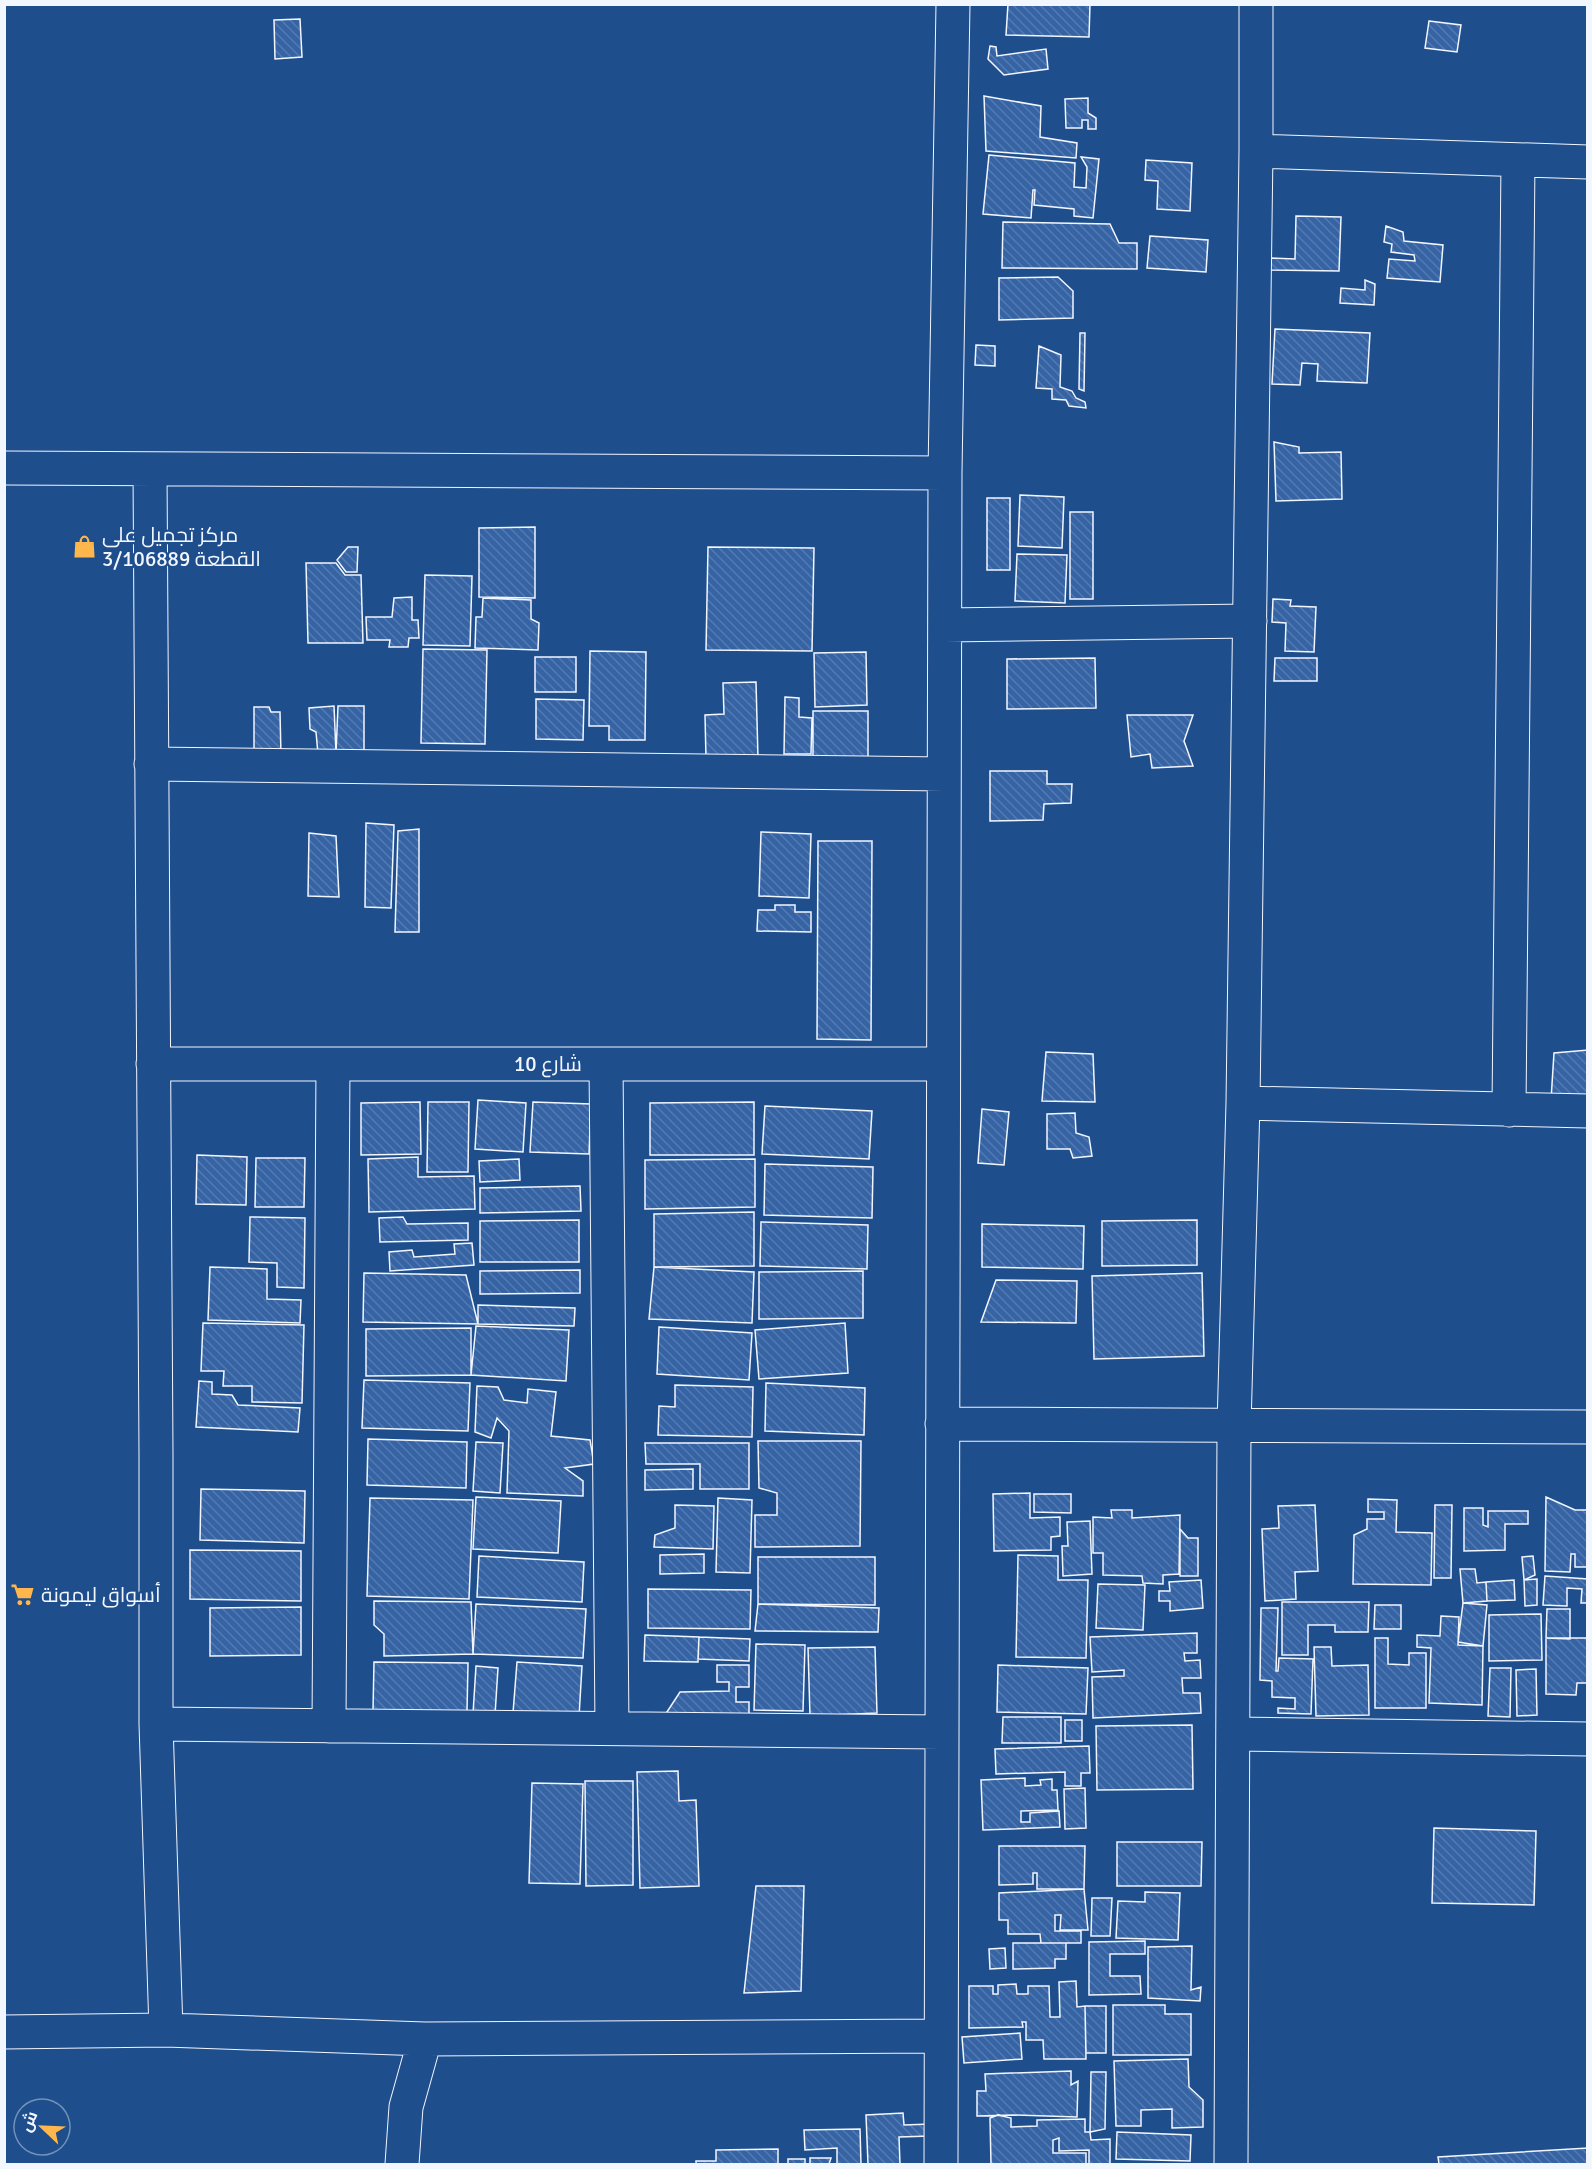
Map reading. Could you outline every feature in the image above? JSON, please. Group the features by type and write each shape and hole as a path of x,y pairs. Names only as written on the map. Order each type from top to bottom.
{"street":[{"path":"941,2164 945,473 953,4"},
{"path":"1232,2164 1234,1426 1243,1103 1256,4"},
{"path":"1256,151 1587,162"},
{"path":"1509,1110 1518,160"},
{"path":"4,468 945,473"},
{"path":"150,469 156,1724 166,2030"},
{"path":"945,625 1250,621"},
{"path":"151,764 944,774"},
{"name":"شارع 10","path":"153,1064 943,1064"},
{"path":"329,1726 333,1064"},
{"path":"606,1064 612,1728"},
{"path":"1243,1103 1587,1112"},
{"path":"942,1424 1587,1427"},
{"path":"156,1724 941,1732"},
{"path":"1233,1734 1587,1739"},
{"path":"4,2032 166,2030 425,2039 940,2036"},
{"path":"402,2164 406,2108 425,2039"}],"building":[{"path":"1008,4 1090,4 1089,37 1006,35"},
{"path":"300,19 302,57 275,59 274,20"},
{"path":"1429,21 1461,25 1457,52 1425,48"},
{"path":"990,46 996,47 997,56 1046,49 1048,69 1004,75 988,59"},
{"path":"984,96 1041,106 1040,137 1077,143 1076,158 986,151"},
{"path":"1088,98 1088,113 1096,118 1096,129 1088,129 1088,120 1082,120 1082,128 1066,128 1065,99"},
{"path":"989,155 1075,163 1074,187 1086,188 1087,167 1081,157 1099,159 1093,218 1074,216 1074,209 1034,205 1035,190 1033,190 1031,218 983,214"},
{"path":"1146,160 1192,163 1190,211 1157,209 1158,181 1145,180"},
{"path":"1296,216 1341,217 1339,271 1270,270 1271,258 1295,259"},
{"path":"1003,222 1110,224 1119,243 1137,243 1137,269 1002,268"},
{"path":"1386,226 1403,232 1404,241 1443,245 1440,282 1387,278 1389,259 1415,261 1414,255 1391,252 1392,244 1384,242"},
{"path":"1150,236 1208,240 1206,272 1147,268"},
{"path":"1058,277 1073,291 1073,318 999,320 999,278"},
{"path":"1365,280 1375,284 1374,305 1340,303 1341,288 1365,290"},
{"path":"1275,329 1370,333 1367,383 1317,381 1318,364 1302,363 1300,385 1272,384"},
{"path":"1080,333 1085,333 1084,391 1079,389"},
{"path":"976,345 995,346 995,366 975,365"},
{"path":"1039,346 1061,355 1060,387 1072,391 1076,398 1085,402 1086,408 1069,406 1066,400 1052,399 1052,389 1036,388"},
{"path":"1274,442 1299,447 1299,453 1341,452 1342,499 1276,501"},
{"path":"1020,495 1064,497 1062,548 1018,546"},
{"path":"987,498 1010,498 1010,570 987,570"},
{"path":"1070,512 1093,512 1093,599 1070,599"},
{"path":"535,527 535,598 479,597 479,528"},
{"path":"348,547 358,547 357,572 346,572 337,560"},
{"path":"708,547 814,548 812,651 706,650"},
{"path":"1017,554 1067,555 1065,603 1015,601"},
{"path":"306,563 336,563 345,575 361,575 363,643 308,643"},
{"path":"425,575 472,576 470,646 423,645"},
{"path":"412,597 412,620 418,620 419,638 409,638 408,647 389,647 390,640 367,640 366,617 392,617 394,598"},
{"path":"483,598 531,600 531,619 539,623 538,650 475,648 476,617 482,617"},
{"path":"1273,599 1291,600 1290,606 1316,607 1314,652 1285,651 1286,623 1272,622"},
{"path":"423,649 487,650 485,744 421,743"},
{"path":"590,651 646,652 645,740 609,740 609,726 589,726"},
{"path":"866,652 867,705 815,707 814,653"},
{"path":"535,657 576,657 576,692 535,692"},
{"path":"1095,658 1096,708 1007,709 1007,659"},
{"path":"1275,658 1317,658 1317,681 1274,681"},
{"path":"756,682 758,758 706,759 705,715 724,714 723,683"},
{"path":"785,697 799,698 799,717 812,718 811,754 784,754"},
{"path":"536,699 584,700 583,740 536,739"},
{"path":"334,706 336,753 318,754 316,732 310,729 309,708"},
{"path":"338,706 364,706 364,754 336,753"},
{"path":"254,707 269,707 271,712 280,712 281,756 254,756"},
{"path":"813,711 868,711 868,763 813,763"},
{"path":"1127,715 1193,715 1184,741 1193,766 1152,768 1150,754 1131,757"},
{"path":"990,771 1047,771 1047,784 1072,784 1071,803 1044,804 1043,820 990,821"},
{"path":"366,823 394,825 391,908 365,907"},
{"path":"419,829 419,932 395,932 398,831"},
{"path":"761,832 811,834 809,898 759,896"},
{"path":"309,833 336,836 339,897 308,896"},
{"path":"818,841 872,841 871,1040 817,1039"},
{"path":"775,905 795,905 795,912 811,912 811,932 757,931 758,910 775,910"},
{"path":"1588,1050 1588,1101 1551,1100 1554,1053"},
{"path":"1046,1052 1093,1054 1095,1102 1042,1101"},
{"path":"478,1100 526,1103 523,1152 475,1149"},
{"path":"420,1102 421,1154 361,1155 361,1103"},
{"path":"428,1102 469,1102 468,1172 427,1172"},
{"path":"533,1102 591,1104 589,1154 530,1152"},
{"path":"754,1102 754,1155 650,1155 650,1103"},
{"path":"765,1106 872,1111 869,1159 762,1154"},
{"path":"982,1109 1009,1112 1004,1165 978,1163"},
{"path":"1075,1113 1076,1133 1089,1137 1092,1156 1073,1158 1070,1149 1047,1149 1047,1114"},
{"path":"197,1155 247,1157 246,1205 196,1204"},
{"path":"418,1157 418,1177 474,1176 475,1209 369,1212 368,1159"},
{"path":"256,1158 305,1158 304,1207 255,1207"},
{"path":"519,1159 520,1180 480,1182 479,1161"},
{"path":"755,1159 755,1207 645,1209 645,1160"},
{"path":"765,1164 873,1167 872,1218 764,1215"},
{"path":"580,1186 581,1211 480,1213 480,1188"},
{"path":"754,1212 754,1266 654,1267 654,1214"},
{"path":"250,1217 305,1218 304,1288 277,1287 277,1263 249,1262"},
{"path":"403,1217 407,1224 468,1223 468,1240 380,1242 379,1218"},
{"path":"579,1220 579,1262 480,1262 480,1221"},
{"path":"1197,1220 1197,1265 1102,1266 1102,1221"},
{"path":"761,1222 868,1225 867,1269 760,1266"},
{"path":"982,1224 1084,1226 1083,1269 982,1267"},
{"path":"472,1243 474,1265 390,1271 389,1252 412,1250 414,1257 455,1254 454,1244"},
{"path":"210,1267 267,1269 267,1299 301,1300 300,1323 208,1320"},
{"path":"654,1267 754,1272 752,1323 649,1319"},
{"path":"580,1270 580,1293 480,1294 480,1271"},
{"path":"863,1271 863,1318 759,1319 759,1272"},
{"path":"364,1273 466,1275 478,1324 363,1322"},
{"path":"1202,1273 1204,1356 1094,1359 1092,1276"},
{"path":"996,1280 1077,1281 1076,1323 981,1322"},
{"path":"478,1305 575,1308 574,1326 478,1324"},
{"path":"203,1323 304,1325 302,1403 252,1402 252,1386 223,1386 224,1371 201,1371"},
{"path":"845,1323 848,1373 759,1379 755,1330"},
{"path":"476,1326 569,1330 566,1381 471,1375"},
{"path":"659,1327 752,1333 749,1380 657,1374"},
{"path":"471,1328 471,1375 366,1376 366,1329"},
{"path":"364,1380 470,1383 468,1431 362,1428"},
{"path":"199,1381 212,1382 212,1394 232,1395 238,1405 300,1408 298,1432 196,1427"},
{"path":"766,1383 865,1388 864,1435 765,1431"},
{"path":"675,1385 753,1387 752,1437 658,1435 659,1406 675,1407"},
{"path":"477,1386 498,1387 504,1400 527,1403 528,1389 556,1392 551,1436 590,1440 594,1464 565,1468 583,1481 583,1496 507,1493 509,1431 497,1418 491,1438 475,1432"},
{"path":"368,1439 467,1442 466,1488 367,1485"},
{"path":"758,1441 861,1441 860,1546 755,1547 755,1515 777,1515 777,1493 759,1488"},
{"path":"476,1442 503,1443 500,1493 473,1491"},
{"path":"645,1443 749,1443 749,1489 700,1489 700,1464 646,1464"},
{"path":"693,1469 693,1489 645,1490 645,1470"},
{"path":"201,1489 305,1491 304,1543 200,1540"},
{"path":"1030,1493 1030,1518 1060,1517 1060,1536 1051,1537 1051,1550 994,1551 993,1494"},
{"path":"1034,1494 1071,1494 1071,1513 1034,1512"},
{"path":"476,1497 561,1501 558,1553 473,1549"},
{"path":"1546,1497 1575,1510 1588,1510 1588,1567 1575,1567 1575,1554 1571,1554 1570,1572 1545,1571"},
{"path":"370,1498 473,1500 469,1599 367,1596"},
{"path":"718,1498 752,1500 750,1573 716,1572"},
{"path":"1368,1499 1397,1500 1396,1532 1432,1533 1431,1585 1353,1584 1354,1535 1367,1529 1367,1519 1384,1519 1384,1512 1368,1512"},
{"path":"675,1505 714,1506 713,1549 654,1547 655,1535 675,1528"},
{"path":"1315,1505 1318,1571 1295,1572 1296,1599 1265,1601 1262,1529 1279,1528 1278,1506"},
{"path":"1435,1505 1452,1505 1451,1578 1434,1578"},
{"path":"1464,1508 1483,1508 1483,1525 1488,1527 1488,1511 1528,1511 1528,1524 1505,1524 1505,1550 1464,1551"},
{"path":"1111,1510 1132,1510 1132,1518 1180,1515 1179,1574 1163,1575 1163,1584 1143,1583 1142,1576 1103,1575 1103,1553 1093,1553 1093,1517 1112,1518"},
{"path":"1090,1521 1092,1574 1063,1576 1062,1546 1068,1546 1067,1522"},
{"path":"1180,1529 1188,1538 1198,1538 1198,1576 1180,1576"},
{"path":"190,1550 301,1551 301,1601 190,1599"},
{"path":"704,1554 704,1573 660,1574 660,1555"},
{"path":"1018,1555 1058,1556 1058,1580 1088,1580 1086,1658 1016,1657"},
{"path":"479,1556 584,1562 582,1602 477,1597"},
{"path":"1533,1556 1535,1575 1524,1580 1522,1557"},
{"path":"758,1557 875,1557 875,1605 758,1604"},
{"path":"1460,1569 1475,1569 1477,1583 1486,1582 1487,1601 1463,1603"},
{"path":"1545,1576 1588,1579 1588,1603 1581,1603 1582,1589 1567,1588 1567,1606 1543,1605"},
{"path":"1537,1579 1537,1605 1525,1606 1524,1580"},
{"path":"1201,1580 1203,1608 1170,1611 1170,1601 1159,1601 1159,1591 1170,1591 1169,1582"},
{"path":"1514,1580 1515,1600 1487,1601 1486,1582"},
{"path":"1098,1584 1145,1585 1143,1630 1096,1628"},
{"path":"648,1589 751,1590 750,1629 648,1628"},
{"path":"374,1601 471,1602 473,1654 384,1656 384,1634 374,1625"},
{"path":"1282,1602 1369,1602 1368,1632 1335,1632 1335,1625 1308,1625 1308,1655 1282,1655"},
{"path":"1463,1603 1487,1605 1483,1646 1458,1642"},
{"path":"476,1604 586,1609 583,1658 473,1654"},
{"path":"758,1604 879,1608 878,1632 755,1631"},
{"path":"1375,1605 1401,1605 1401,1629 1374,1629"},
{"path":"301,1607 301,1655 210,1656 210,1608"},
{"path":"1261,1608 1278,1608 1276,1671 1278,1671 1279,1658 1313,1659 1311,1714 1278,1713 1278,1708 1295,1709 1295,1698 1272,1697 1272,1681 1260,1680"},
{"path":"1547,1609 1570,1609 1570,1639 1546,1638"},
{"path":"1541,1614 1542,1660 1489,1661 1489,1615"},
{"path":"1441,1616 1459,1617 1458,1645 1483,1646 1482,1705 1429,1703 1431,1648 1417,1647 1417,1635 1440,1636"},
{"path":"1197,1633 1197,1653 1184,1653 1185,1661 1200,1660 1201,1678 1182,1678 1183,1693 1200,1693 1201,1713 1093,1718 1092,1677 1124,1676 1124,1670 1092,1672 1090,1637"},
{"path":"645,1635 699,1637 698,1662 644,1661"},
{"path":"699,1637 750,1639 749,1661 698,1659"},
{"path":"1375,1638 1388,1638 1388,1664 1409,1665 1409,1653 1426,1653 1426,1708 1375,1708"},
{"path":"1546,1638 1588,1638 1588,1683 1577,1683 1576,1695 1546,1694"},
{"path":"756,1644 805,1645 803,1711 754,1710"},
{"path":"875,1647 877,1713 810,1716 808,1648"},
{"path":"1314,1647 1331,1647 1332,1666 1368,1665 1369,1715 1316,1716"},
{"path":"374,1662 468,1663 467,1711 373,1710"},
{"path":"517,1662 582,1666 579,1717 513,1713"},
{"path":"717,1665 749,1665 749,1687 736,1687 736,1702 749,1702 749,1718 663,1718 680,1692 729,1691 729,1682 717,1682"},
{"path":"998,1665 1088,1668 1086,1714 997,1712"},
{"path":"476,1666 498,1668 495,1715 473,1714"},
{"path":"1490,1668 1511,1668 1510,1717 1488,1716"},
{"path":"1536,1669 1537,1715 1517,1716 1516,1670"},
{"path":"1003,1717 1061,1717 1061,1743 1002,1743"},
{"path":"1065,1720 1082,1720 1082,1741 1065,1741"},
{"path":"1192,1725 1193,1789 1097,1790 1096,1726"},
{"path":"1089,1746 1090,1773 1081,1773 1081,1786 1065,1786 1065,1772 996,1774 995,1749"},
{"path":"678,1771 679,1801 696,1800 699,1886 640,1888 637,1772"},
{"path":"1025,1778 1025,1786 1041,1785 1040,1780 1052,1779 1052,1790 1057,1790 1058,1810 1021,1811 1021,1822 1030,1822 1030,1813 1059,1811 1060,1827 983,1830 981,1780"},
{"path":"585,1781 633,1781 633,1885 586,1886"},
{"path":"532,1783 583,1784 580,1884 529,1883"},
{"path":"1085,1788 1086,1828 1065,1829 1064,1789"},
{"path":"1434,1828 1536,1831 1534,1905 1432,1903"},
{"path":"1117,1842 1202,1842 1201,1886 1117,1886"},
{"path":"999,1846 1085,1846 1084,1889 1037,1889 1037,1873 1033,1873 1033,1884 999,1885"},
{"path":"756,1886 804,1886 801,1991 744,1993"},
{"path":"1084,1889 1088,1930 1060,1930 1061,1915 1055,1915 1055,1931 1081,1931 1081,1943 1041,1943 1040,1934 1008,1934 1008,1920 999,1920 999,1893"},
{"path":"1145,1892 1180,1893 1178,1940 1116,1938 1118,1901 1145,1902"},
{"path":"1092,1898 1112,1898 1110,1936 1091,1936"},
{"path":"1145,1941 1145,1954 1110,1954 1110,1976 1140,1976 1141,1994 1089,1995 1089,1942"},
{"path":"1013,1943 1066,1943 1066,1959 1055,1959 1055,1968 1013,1969"},
{"path":"1192,1946 1191,1990 1201,1987 1200,2001 1148,1998 1148,1947"},
{"path":"1005,1948 1006,1968 990,1969 989,1949"},
{"path":"1076,1981 1077,2007 1085,2006 1086,2059 1044,2059 1043,2040 1026,2040 1026,2022 1022,2022 1023,2027 969,2028 969,1986 993,1986 993,1994 998,1994 998,1985 1016,1984 1017,1994 1028,1994 1028,1986 1049,1986 1050,2017 1060,2017 1059,1982"},
{"path":"1113,2005 1165,2005 1165,2014 1191,2014 1191,2055 1113,2055"},
{"path":"1085,2006 1106,2006 1106,2053 1086,2053"},
{"path":"1020,2033 1022,2059 964,2063 962,2037"},
{"path":"1188,2059 1189,2087 1203,2100 1203,2127 1172,2128 1172,2109 1141,2110 1141,2126 1116,2126 1114,2061"},
{"path":"1071,2071 1071,2085 1078,2081 1077,2117 977,2116 977,2091 986,2091 985,2074"},
{"path":"1091,2072 1106,2072 1105,2129 1090,2132"},
{"path":"903,2113 904,2125 930,2124 930,2136 899,2137 900,2164 868,2164 866,2115"},
{"path":"998,2115 1011,2118 1011,2127 1037,2126 1037,2120 1085,2119 1085,2132 1090,2132 1091,2140 1110,2139 1110,2164 1089,2164 1089,2150 1059,2151 1059,2138 1053,2140 1053,2153 1086,2153 1086,2164 991,2164 990,2118"},
{"path":"860,2129 861,2164 837,2164 837,2148 805,2150 804,2130"},
{"path":"1117,2132 1191,2135 1190,2161 1116,2159"},
{"path":"1588,2148 1588,2164 1439,2164 1438,2157"},
{"path":"778,2149 778,2164 696,2164 696,2161 716,2161 716,2150"},
{"path":"810,2158 831,2158 829,2164 810,2164"},
{"path":"788,2159 805,2159 805,2164 788,2164"}],"place":[{"name":"مركز تجميل على القطعة 3/106889","path":"84,547"},
{"name":"أسواق ليمونة","path":"23,1595"}]}
